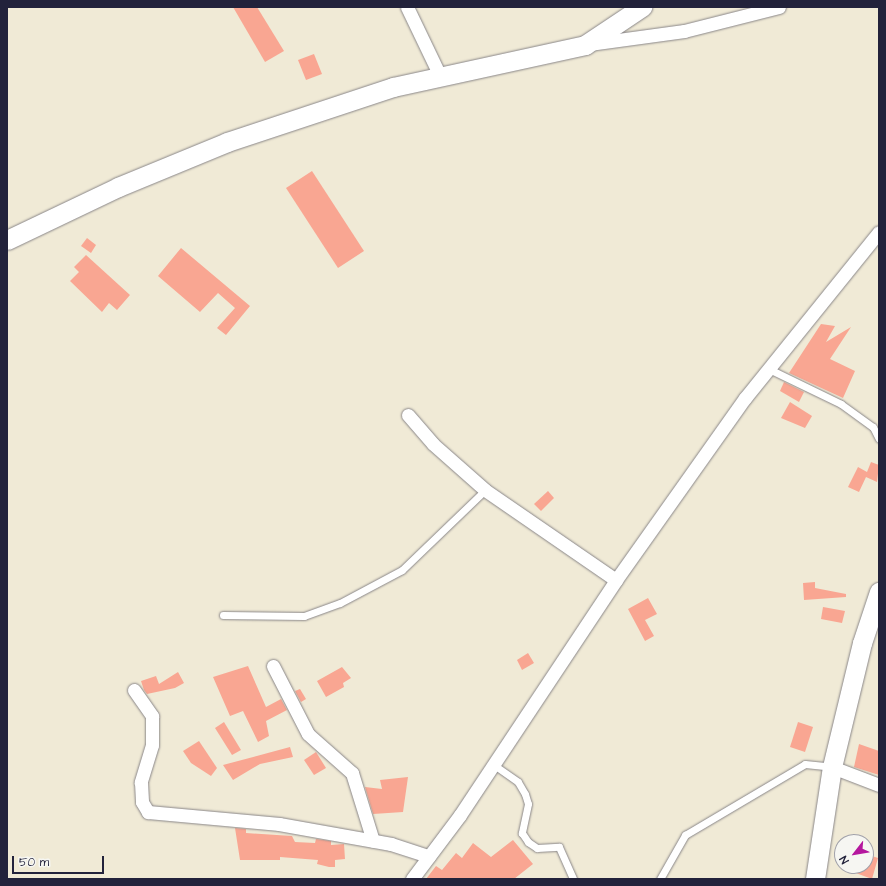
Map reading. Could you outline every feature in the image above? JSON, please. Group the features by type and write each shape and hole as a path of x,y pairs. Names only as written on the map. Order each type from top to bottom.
{"street":[{"path":"407,7 440,76"},
{"path":"585,45 642,7"},
{"path":"7,240 118,187 227,142 394,87 585,45 684,31 779,7"},
{"path":"412,879 494,765 616,580 769,368 879,232"},
{"path":"408,415 433,444 485,490 616,580"},
{"path":"815,879 832,767 862,643 879,592"},
{"path":"273,666 308,734 352,773 373,841"},
{"path":"134,690 152,716 152,745 141,782 142,802 148,812 279,824 373,841 430,856"},
{"path":"832,767 879,785"}],"lane":[{"path":"769,368 840,404 873,427 879,439"},
{"path":"223,615 304,616 340,604 402,570 485,490"},
{"path":"660,879 685,835 805,764 832,767"},
{"path":"494,765 518,782 525,794 528,804 522,833 528,842 537,848 559,848 573,879"}],"building":[{"path":"233,7 257,7 284,51 265,62"},
{"path":"314,54 322,74 306,80 298,60"},
{"path":"312,171 364,251 338,268 286,188"},
{"path":"87,238 96,245 91,253 81,246"},
{"path":"181,248 250,306 226,335 217,328 235,308 218,293 200,312 158,276"},
{"path":"86,255 130,295 117,310 109,303 102,312 70,281 79,272 74,267"},
{"path":"821,324 835,326 826,342 851,327 830,359 855,371 843,398 789,373"},
{"path":"784,382 804,392 799,402 780,391"},
{"path":"790,402 812,416 805,428 781,418"},
{"path":"871,462 879,465 877,482 866,477 859,492 848,487 858,467 867,472"},
{"path":"548,491 554,498 541,511 534,504"},
{"path":"815,582 815,588 846,594 846,597 804,600 803,583"},
{"path":"648,598 657,614 645,620 654,636 645,641 628,609"},
{"path":"823,607 845,611 842,623 821,619"},
{"path":"528,653 534,663 522,670 517,660"},
{"path":"248,666 266,707 281,699 287,710 266,721 269,736 258,742 243,711 230,716 213,677"},
{"path":"342,667 351,678 343,683 344,687 326,697 317,681"},
{"path":"178,672 184,683 175,688 147,694 144,690 141,681 156,676 159,684"},
{"path":"300,689 306,699 301,702 295,691"},
{"path":"224,722 241,750 232,755 215,728"},
{"path":"798,722 813,727 805,752 790,747"},
{"path":"199,741 217,768 211,776 191,763 183,751"},
{"path":"859,744 879,751 879,775 854,767"},
{"path":"290,747 293,757 260,764 233,780 223,765"},
{"path":"316,752 326,768 314,775 304,760"},
{"path":"408,777 403,812 373,814 365,787 382,789 380,780"},
{"path":"235,828 246,829 246,833 292,836 295,842 315,843 316,839 331,841 331,845 344,844 345,859 335,860 335,867 317,864 318,860 280,857 280,860 240,860"},
{"path":"513,840 533,864 514,879 426,879 436,866 442,870 456,853 462,858 473,843 491,857"},
{"path":"874,857 878,858 874,872"},
{"path":"858,874 873,874 872,879"}]}
